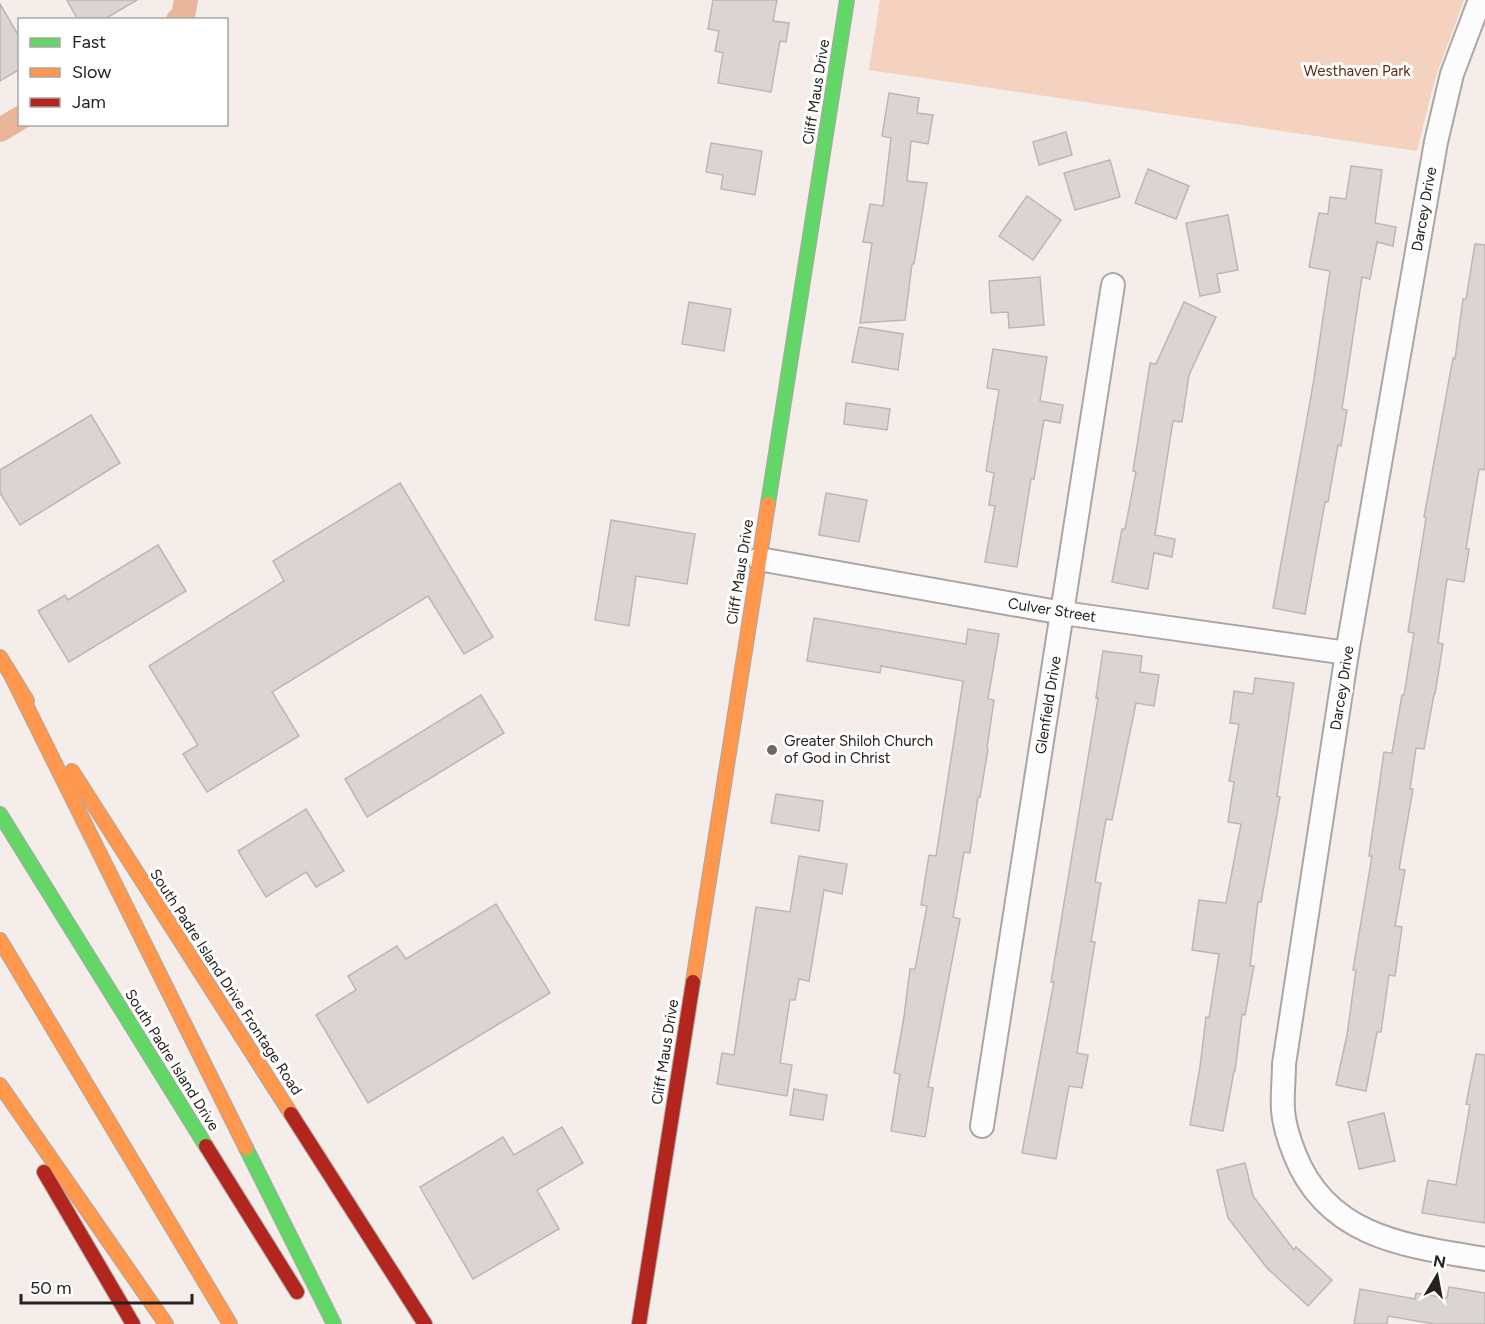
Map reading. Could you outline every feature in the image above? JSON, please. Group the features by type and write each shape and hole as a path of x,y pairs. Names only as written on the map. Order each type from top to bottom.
{"main road":[{"name":"Cliff Maus Drive","path":"639,1324 847,0"},
{"name":"South Padre Island Drive Frontage Road","path":"0,657 425,1324"},
{"path":"13,679 334,1324"},
{"name":"South Padre Island Drive","path":"0,814 304,1304"},
{"path":"0,940 230,1324"},
{"path":"0,1084 166,1324"},
{"path":"0,1096 133,1324"},
{"name":"Cliff Maus Drive","path":"626,1312 666,1149"}],"street":[{"name":"Darcey Drive","path":"1480,0 1452,74 1436,142 1347,653 1284,1064 1283,1110 1286,1134 1303,1174 1320,1198 1346,1220 1371,1233 1417,1248 1485,1259"},
{"name":"Glenfield Drive","path":"982,1126 1113,285"},
{"name":"Culver Street","path":"759,559 1063,613 1347,653"}],"green space":[{"name":"Westhaven Park","path":"880,0 1464,0 1435,79 1417,151 869,70"}],"building":[{"path":"67,0 137,0 106,18 77,18"},
{"path":"713,0 777,0 773,21 789,23 786,42 780,41 771,92 718,83 723,53 715,51 719,31 708,29"},
{"path":"0,4 18,35 18,70 0,81"},
{"path":"889,93 919,98 917,113 933,115 928,144 911,141 907,181 927,183 914,264 912,264 905,320 860,323 872,243 863,242 870,204 883,206 891,138 882,136"},
{"path":"1066,132 1072,155 1039,165 1033,142"},
{"path":"711,143 762,151 755,195 721,189 723,175 706,172"},
{"path":"1110,160 1120,197 1075,210 1064,173"},
{"path":"1351,166 1382,170 1375,223 1396,227 1393,246 1377,242 1370,279 1362,277 1342,409 1347,410 1341,446 1338,445 1328,502 1325,502 1305,614 1273,608 1313,385 1330,271 1309,267 1319,213 1328,214 1330,197 1346,199"},
{"path":"1148,169 1189,186 1176,219 1135,203"},
{"path":"1027,196 1061,220 1033,260 999,236"},
{"path":"1228,215 1238,270 1217,274 1220,292 1200,296 1186,223"},
{"path":"1475,244 1485,245 1485,470 1479,469 1466,549 1469,549 1464,582 1447,579 1438,643 1443,644 1435,694 1424,749 1416,748 1410,789 1413,789 1399,869 1405,870 1395,926 1402,927 1395,976 1389,975 1381,1032 1377,1032 1366,1091 1336,1085 1347,1035 1356,970 1353,970 1372,856 1369,856 1384,752 1392,753 1402,695 1404,695 1414,633 1408,632 1426,518 1424,517"},
{"path":"1040,277 1044,325 1009,328 1008,312 991,313 989,281"},
{"path":"689,302 731,309 724,351 682,344"},
{"path":"1184,302 1216,317 1189,375 1182,422 1173,421 1155,535 1175,539 1172,557 1154,553 1148,589 1112,582 1136,472 1133,471 1150,363 1156,364"},
{"path":"859,327 903,334 898,370 852,362"},
{"path":"993,349 1047,357 1040,401 1063,405 1060,423 1044,420 1034,479 1031,479 1017,567 985,562 995,506 989,505 994,473 986,471 999,390 987,388"},
{"path":"846,403 890,409 887,430 844,424"},
{"path":"91,415 120,463 20,525 0,493 0,470"},
{"path":"400,483 493,637 464,654 428,596 272,692 299,736 207,792 183,754 198,745 149,666 284,581 273,561"},
{"path":"826,493 867,500 859,542 819,535"},
{"path":"611,520 695,534 687,584 636,576 629,626 595,620"},
{"path":"158,545 186,591 69,662 38,611 65,595 68,600"},
{"path":"814,618 966,644 968,629 999,634 988,699 994,700 988,749 970,853 964,852 953,917 960,919 928,1087 933,1088 925,1137 891,1131 900,1074 894,1073 910,969 915,969 927,906 921,905 929,855 936,856 963,681 881,666 880,673 807,661"},
{"path":"1103,651 1142,656 1140,672 1159,675 1154,706 1136,703 1112,820 1106,819 1095,882 1101,883 1091,942 1095,942 1077,1053 1088,1055 1082,1088 1069,1086 1056,1159 1022,1153 1054,982 1051,982 1098,698 1096,698"},
{"path":"1255,678 1294,683 1277,796 1280,797 1261,902 1258,902 1250,966 1254,966 1245,1015 1242,1014 1235,1071 1223,1131 1190,1125 1206,1017 1209,1018 1219,954 1192,950 1199,900 1226,903 1241,824 1228,822 1234,782 1229,781 1239,724 1230,723 1234,691 1253,694"},
{"path":"481,695 504,733 367,817 345,779"},
{"path":"776,794 823,801 819,831 771,823"},
{"path":"306,809 344,871 316,887 306,872 266,897 238,851"},
{"path":"799,856 847,864 842,894 824,890 809,981 799,979 795,1000 790,1000 780,1063 792,1065 787,1096 717,1084 722,1053 734,1055 756,907 790,912"},
{"path":"496,904 550,993 368,1103 316,1015 356,990 348,976 397,946 406,959"},
{"path":"1476,1054 1485,1055 1485,1223 1422,1213 1428,1180 1456,1185 1470,1105 1466,1104"},
{"path":"794,1089 827,1095 823,1120 790,1115"},
{"path":"1384,1113 1395,1161 1359,1169 1348,1122"},
{"path":"562,1127 583,1163 537,1190 559,1229 473,1279 420,1187 503,1137 514,1155"},
{"path":"1245,1163 1253,1196 1294,1250 1296,1247 1332,1280 1308,1306 1267,1268 1228,1218 1217,1170"},
{"path":"1449,1287 1485,1293 1485,1324 1434,1324 1388,1316 1387,1324 1354,1324 1360,1289 1415,1299 1416,1293 1447,1298"}],"waterway":[{"path":"180,18 183,16 186,0"},
{"path":"0,130 18,119"}],"traffic: fast":[{"path":"768,504 847,0"},
{"path":"0,814 206,1146"},
{"path":"246,1148 334,1324"}],"traffic: slow":[{"path":"693,982 768,504"},
{"path":"0,657 27,701"},
{"path":"13,679 246,1148"},
{"path":"72,771 291,1114"},
{"path":"0,940 230,1324"},
{"path":"0,1085 166,1324"}],"traffic: jam":[{"path":"639,1324 693,982"},
{"path":"291,1114 425,1324"},
{"path":"206,1146 297,1292"},
{"path":"44,1172 133,1324"}],"place":[{"name":"Greater Shiloh Church of God in Christ","path":"772,750"}]}
